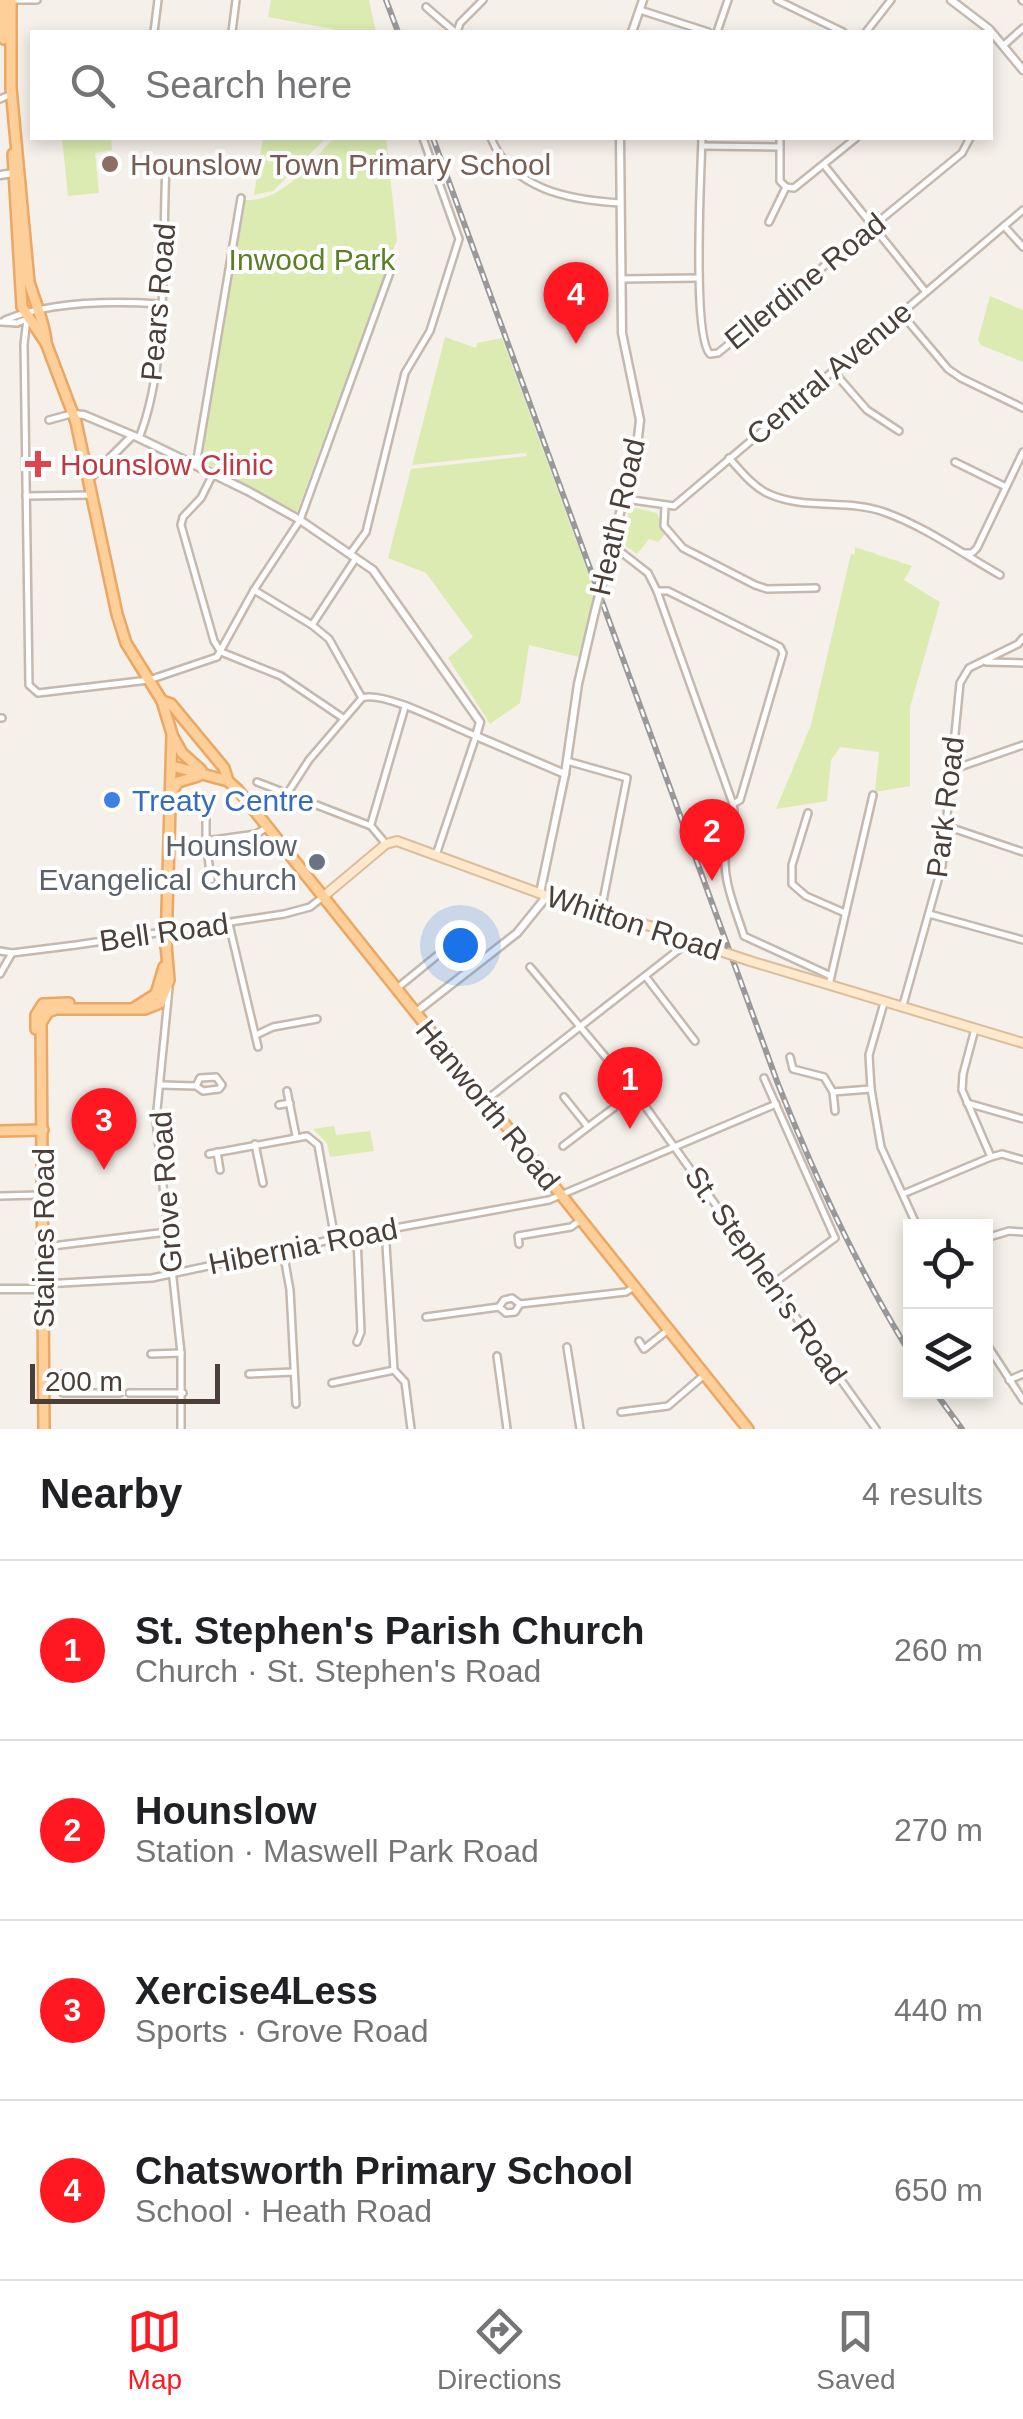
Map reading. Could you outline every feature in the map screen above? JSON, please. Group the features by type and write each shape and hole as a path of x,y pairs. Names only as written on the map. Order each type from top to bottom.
{"main road":[{"path":"9,0 6,97 30,282 29,314"},
{"path":"18,173 22,307 29,314"},
{"name":"Hanworth Road","path":"29,314 46,343 74,414 120,626 162,701 171,704 224,768 228,782"},
{"path":"162,701 182,752 207,773"},
{"path":"160,1003 169,980 166,930 172,734"},
{"name":"Hanworth Road","path":"172,764 228,782 268,826 748,1429"},
{"path":"170,796 181,780 207,773"},
{"name":"Whitton Road","path":"386,844 397,841 544,895 750,961 830,981 884,1003 1023,1042"},
{"path":"324,896 386,844"},
{"path":"132,1008 149,1000 161,985 166,944"},
{"name":"Staines Road","path":"44,1429 42,1130 36,1015 43,1004 61,1002 132,1008 152,1008 160,1003"},
{"path":"0,1131 42,1130"}],"street":[{"path":"9,0 37,0"},
{"path":"154,30 158,0"},
{"path":"232,30 236,0"},
{"path":"457,30 484,0"},
{"path":"633,30 643,0"},
{"path":"718,30 728,0"},
{"path":"777,0 839,30"},
{"path":"868,30 891,0"},
{"path":"951,0 962,2 990,30"},
{"path":"426,7 454,30"},
{"path":"640,10 702,30"},
{"path":"1004,44 1023,28"},
{"path":"993,33 1023,70"},
{"path":"312,625 366,532 405,373 430,331 459,238 424,140"},
{"path":"492,140 508,166 524,179 579,200 620,203"},
{"name":"Heath Road","path":"544,895 578,684 625,498 640,420 622,333 620,140"},
{"path":"780,140 780,180 786,187 794,188 854,140"},
{"name":"Ellerdine Road","path":"702,142 700,278 704,349 718,354 962,153 969,140"},
{"path":"702,142 780,147"},
{"name":"Pears Road","path":"135,437 148,410 154,378 166,164"},
{"path":"824,165 925,291"},
{"path":"0,175 18,173"},
{"path":"770,222 786,187"},
{"path":"196,465 242,198"},
{"name":"Central Avenue","path":"665,506 674,506 1023,210"},
{"path":"1004,226 1023,248"},
{"path":"29,314 24,344 29,685 38,693 149,680 212,660 221,652 254,590 300,520 392,266"},
{"path":"621,279 700,278"},
{"path":"0,322 66,307 160,304"},
{"path":"901,313 948,369 1023,408"},
{"path":"833,371 867,410 898,430"},
{"path":"49,420 84,414 196,465 300,520 380,576 480,722 436,855"},
{"path":"89,479 135,437"},
{"path":"958,552 972,553 977,548 1023,452"},
{"path":"729,458 768,494 873,508 1000,575"},
{"path":"955,462 1006,487"},
{"path":"213,474 201,498 182,517 181,525 214,641 221,652 281,676 343,718"},
{"path":"26,496 92,495"},
{"path":"625,498 665,506 664,526 683,548 755,585 767,589 816,588"},
{"path":"612,545 648,573 657,591 734,804 725,866 744,936 830,981 874,795"},
{"path":"254,590 312,625 335,648 362,698"},
{"path":"657,591 668,591 780,647 782,653 740,800 734,804"},
{"name":"Park Road","path":"902,1008 942,866 960,684 969,668 1023,638"},
{"path":"1018,644 1023,652"},
{"path":"984,662 1023,663"},
{"path":"287,794 343,718 362,698 374,696 565,774"},
{"path":"371,826 405,707"},
{"path":"951,770 1023,745"},
{"path":"567,761 627,778 601,911"},
{"path":"258,782 371,826 386,844"},
{"path":"808,812 792,865 792,884 806,896 845,913"},
{"path":"206,819 211,880"},
{"path":"206,841 256,834 268,826"},
{"path":"946,826 1023,852"},
{"path":"415,1013 518,933 544,895"},
{"name":"Bell Road","path":"0,951 76,945 298,911 324,896"},
{"path":"929,914 1023,940"},
{"path":"229,922 258,1047"},
{"path":"485,1101 691,940"},
{"path":"396,989 455,942"},
{"path":"0,974 12,953"},
{"name":"St. Stephen's Road","path":"530,967 635,1092 876,1429"},
{"path":"646,978 695,1041"},
{"name":"Grove Road","path":"169,980 156,1120 181,1353 181,1429"},
{"path":"160,1003 168,1015"},
{"path":"884,1003 868,1055 871,1090 882,1147 914,1219"},
{"path":"256,1035 274,1027 317,1020"},
{"path":"975,1029 962,1090 992,1157"},
{"path":"790,1057 793,1069 824,1077 833,1092 835,1110"},
{"path":"161,1085 196,1086 202,1092 222,1085 216,1076 200,1078 196,1086"},
{"path":"764,1078 834,1241 773,1284"},
{"path":"833,1092 871,1090"},
{"path":"287,1091 296,1136"},
{"path":"563,1146 635,1092"},
{"path":"564,1097 588,1128"},
{"path":"967,1103 1023,1119"},
{"path":"280,1105 290,1104"},
{"name":"Hibernia Road","path":"44,1287 152,1278 561,1196 776,1104"},
{"path":"220,1170 213,1153 307,1136 318,1145 335,1239"},
{"path":"255,1144 263,1183"},
{"path":"903,1194 1002,1154 1023,1160"},
{"path":"261,1173 270,1172"},
{"path":"0,1196 43,1195"},
{"path":"519,1244 518,1236 571,1226 581,1220"},
{"path":"385,1230 394,1370 405,1382 411,1429"},
{"path":"44,1247 167,1232"},
{"path":"993,1236 1023,1232"},
{"path":"357,1237 361,1332 357,1342"},
{"path":"283,1251 290,1290 296,1404"},
{"path":"0,1289 44,1287"},
{"path":"426,1317 499,1307 512,1298 520,1304 626,1292 634,1287"},
{"path":"639,1341 644,1348 668,1330"},
{"path":"567,1347 580,1429"},
{"path":"152,1354 181,1353"},
{"path":"993,1354 1023,1400"},
{"path":"497,1356 507,1429"},
{"path":"332,1383 394,1370"},
{"path":"249,1374 294,1372"},
{"path":"63,1374 63,1393 120,1393"},
{"path":"621,1412 668,1406 706,1374"},
{"path":"1009,1380 1023,1374"},
{"path":"129,1393 183,1393"}],"green space":[{"path":"271,0 369,0 376,30 333,30 268,17"},
{"path":"62,140 111,140 112,150 95,153 99,193 68,196"},
{"path":"263,140 324,140 273,191 254,195"},
{"name":"Inwood Park","path":"332,140 386,140 397,240 297,512 200,460 245,200 272,195 305,169"},
{"path":"990,296 1023,310 1023,362 981,345 978,340"},
{"path":"445,337 476,348 477,343 502,338 595,592 579,657 529,645 520,703 490,724 448,658 473,637 426,573 388,558 411,469 527,456 525,453 412,465"},
{"path":"636,508 657,513 665,534 658,542 649,539 637,554 620,542 629,511"},
{"path":"855,547 912,566 904,580 940,602 910,707 910,786 875,792 879,752 840,747 831,760 827,801 776,809 811,725"},
{"path":"334,1126 336,1135 370,1131 374,1151 330,1157 327,1143 313,1129"}],"railway":[{"path":"386,0 397,30"},
{"path":"434,140 778,1084 838,1222 903,1341"},
{"path":"940,1399 962,1429"}],"place":[{"name":"Hounslow Town Primary School","path":"110,164"},
{"name":"Chatsworth Primary School","path":"576,344"},
{"name":"Hounslow Clinic","path":"38,464"},
{"name":"Treaty Centre","path":"112,800"},
{"name":"Hounslow Evangelical Church","path":"317,862"},
{"name":"Hounslow","path":"712,881"},
{"name":"St. Stephen's Parish Church","path":"630,1129"},
{"name":"Xercise4Less","path":"104,1170"}]}
